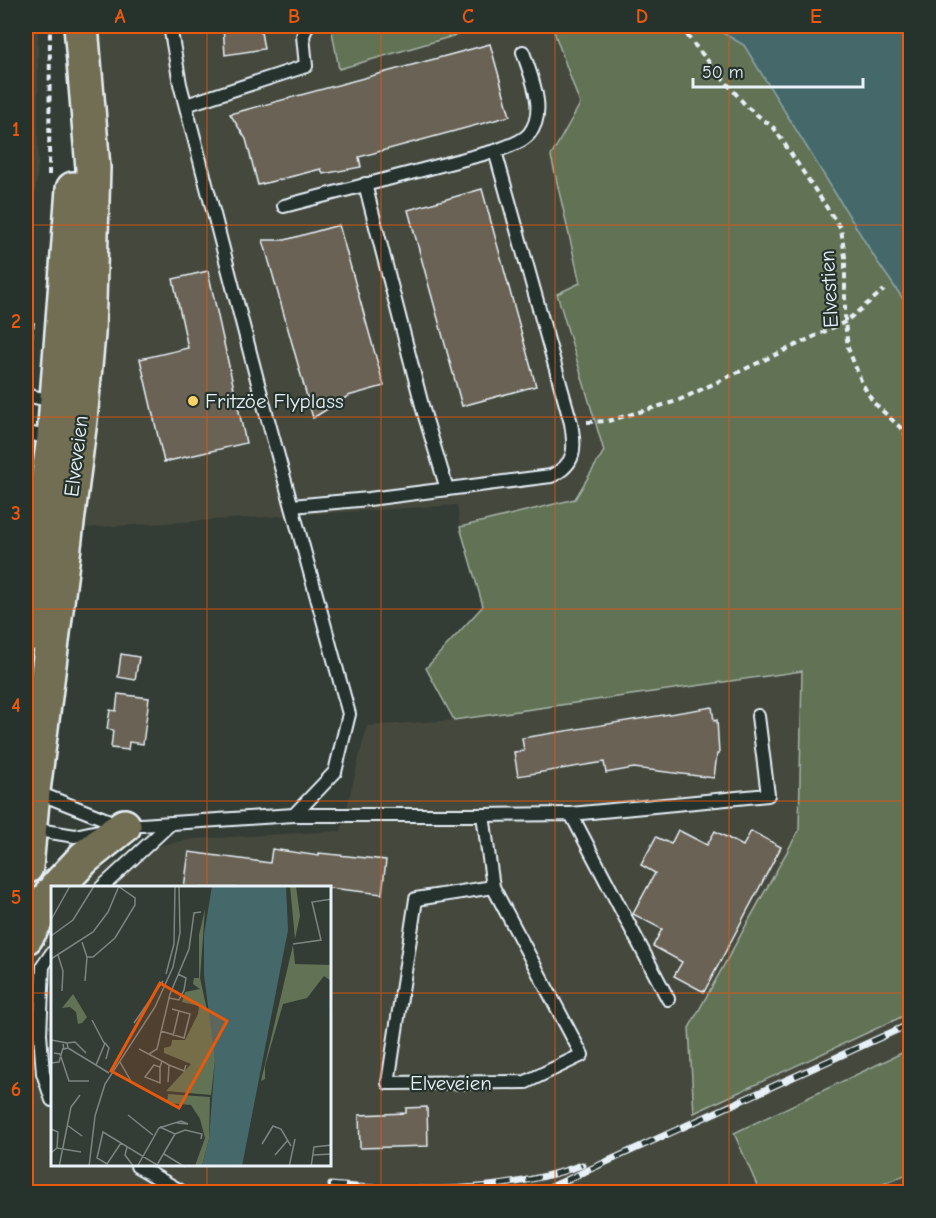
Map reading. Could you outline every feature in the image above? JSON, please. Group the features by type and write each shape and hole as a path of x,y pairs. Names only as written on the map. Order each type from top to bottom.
{"highway":[{"name":"Elveveien","path":"26,635 54,424 92,279 93,168 81,35"},
{"name":"Elveveien","path":"26,867 54,424"},
{"path":"58,886 84,858 124,826"},
{"path":"26,937 51,895"}],"lane":[{"path":"170,26 180,84 349,714 335,772 294,816"},
{"path":"186,105 306,66 303,36 307,26"},
{"path":"284,206 495,151 519,142 530,133 537,115 536,97 523,52"},
{"path":"292,507 369,500 551,476 562,471 571,461 575,445 571,423 495,151"},
{"path":"365,184 424,412 447,489"},
{"path":"26,395 54,424"},
{"path":"28,827 75,836 124,826 294,816 571,814 768,795 758,716"},
{"path":"29,793 124,826"},
{"name":"Elveveien","path":"483,814 493,887 582,1055 525,1082 388,1083 416,899 493,887"},
{"path":"571,814 668,999"},
{"path":"102,886 170,824"},
{"path":"51,954 43,966 47,1003 40,1034 43,1074 51,1097"},
{"path":"139,1167 182,1192"}],"path":[{"name":"Elvestien","path":"681,26 747,106 774,128 841,229 848,348 862,383 873,402 904,431 909,444 906,473 910,479"},
{"path":"571,423 608,421 677,401 845,322 884,290"}],"shaded area":[{"path":"26,26 38,26 38,166 26,284"},
{"path":"98,26 331,26 339,69 488,26 552,26 580,104 551,156 580,283 557,294 604,451 575,499 460,527 457,505 82,528 104,131"},
{"path":"802,671 799,830 689,1028 695,1113 910,1013 910,1049 734,1133 760,1192 26,1192 26,986 41,932 51,917 51,1167 332,1167 332,886 74,886 133,851 193,839 341,831 367,726 454,720"},
{"path":"910,1173 910,1192 864,1192"}],"green space":[{"path":"331,26 488,26 339,69"},
{"path":"552,26 711,26 744,45 877,261 910,309 910,1013 694,1113 689,1028 799,830 802,671 454,720 426,668 483,606 460,527 575,499 604,451 557,294 580,283 551,156 580,104"},
{"path":"910,1049 910,1173 864,1192 760,1192 734,1133"}],"water":[{"path":"711,26 910,26 910,309 877,261 744,45"}],"building":[{"path":"223,26 260,26 264,49 225,55"},
{"path":"490,44 510,116 359,157 361,167 323,174 321,169 258,185 246,139 230,114"},
{"path":"482,189 536,386 462,406 408,210"},
{"path":"339,225 384,386 348,396 313,418 263,240 285,240"},
{"name":"Fritzöe Flyplass","path":"208,271 246,443 164,462 140,359 188,348 173,279"},
{"path":"121,654 139,657 135,680 118,677"},
{"path":"118,694 149,698 143,744 129,742 128,750 111,748 113,730 107,729 110,710 116,711"},
{"path":"712,707 714,721 717,720 719,754 717,754 714,778 634,768 606,773 604,762 518,776 514,752 524,751 522,738"},
{"path":"678,830 707,845 715,831 743,846 751,831 781,847 704,992 674,976 682,962 653,946 662,929 633,914 655,873 641,865 656,837 671,844"},
{"path":"272,849 319,856 319,853 386,860 382,894 332,888 332,886 184,886 189,852 270,863"},
{"path":"427,1107 428,1146 360,1148 359,1115 406,1113 406,1108"}],"railway":[{"path":"540,1192 910,1024"},
{"path":"331,1185 394,1189 490,1186 552,1174 582,1165"}],"place":[{"name":"Fritzöe Flyplass","path":"193,401"}]}
